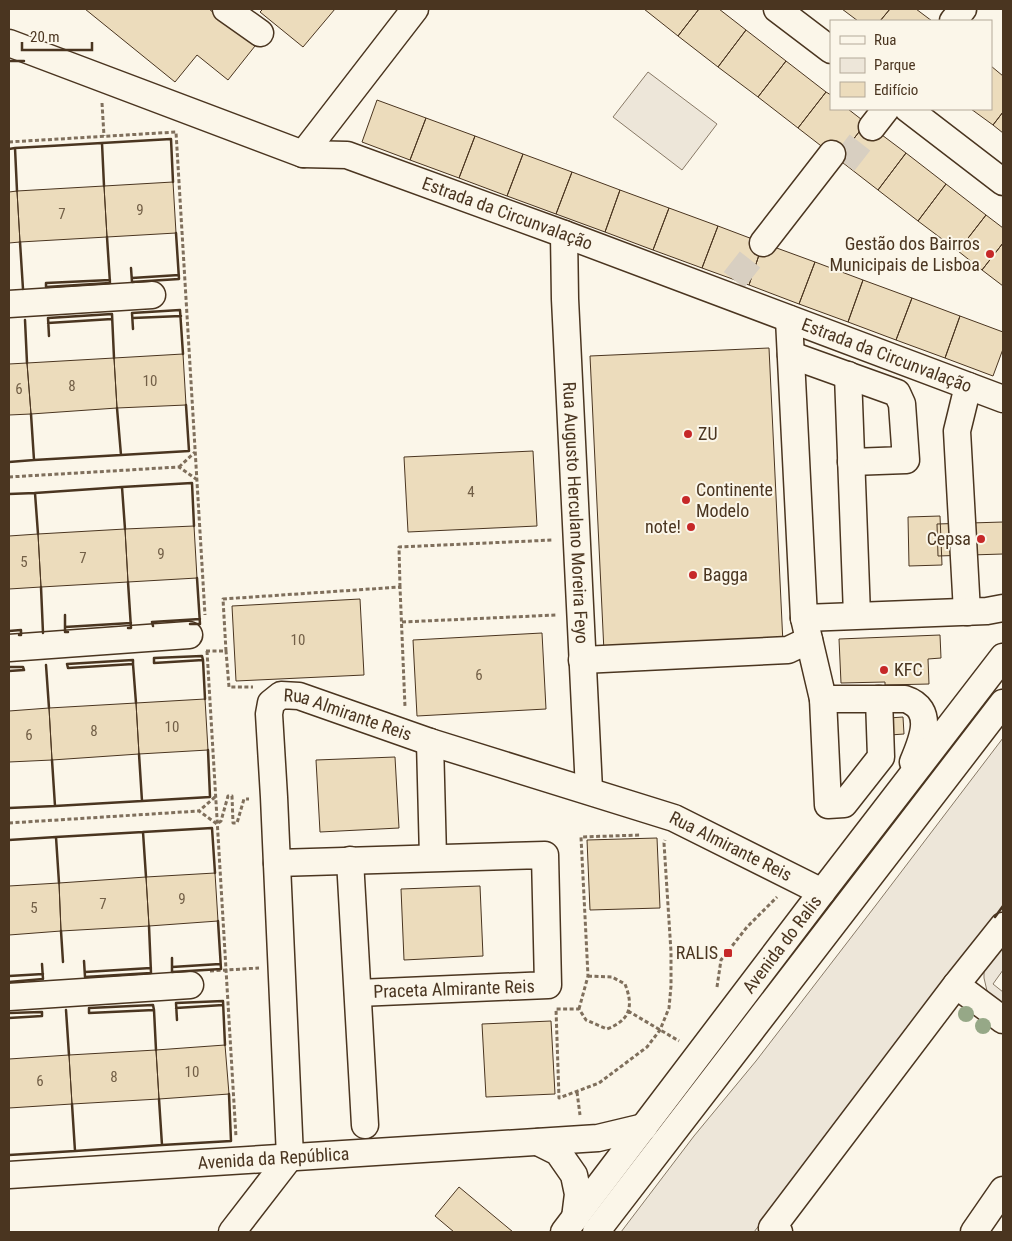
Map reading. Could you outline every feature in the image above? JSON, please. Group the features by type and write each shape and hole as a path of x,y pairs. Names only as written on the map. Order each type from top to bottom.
{"street":[{"path":"226,9 260,33"},
{"path":"303,154 415,9"},
{"path":"777,9 830,49"},
{"path":"937,20 944,9"},
{"path":"954,20 964,9"},
{"name":"Estrada da Circunvalação","path":"9,42 303,154 347,155 564,234 736,289 789,319 1003,399"},
{"path":"909,110 1003,182"},
{"path":"771,245 838,159"},
{"name":"Rua Augusto Herculano Moreira Feyo","path":"564,234 565,299 579,613 589,790"},
{"path":"9,304 152,295"},
{"path":"789,319 807,629 823,699 828,805 844,804 881,757 879,699"},
{"path":"792,355 897,393 900,396 906,460 851,462"},
{"path":"848,375 857,615"},
{"path":"967,612 957,430 968,386"},
{"path":"582,660 788,650 807,629 857,615 967,612 1003,608"},
{"path":"9,648 198,644"},
{"name":"Avenida do Ralis","path":"579,1227 644,1127 1003,658"},
{"name":"Rua Almirante Reis","path":"290,1157 269,714 271,703 281,695 299,696 430,742 674,818 822,892"},
{"path":"823,699 905,699 914,702 920,709 925,726 923,740 902,788"},
{"name":"Avenida do Ralis","path":"579,1227 1003,703"},
{"path":"430,742 434,857"},
{"name":"Praceta Almirante Reis","path":"277,863 545,855 548,985 358,993"},
{"name":"Praceta Almirante Reis","path":"350,860 365,1125"},
{"path":"773,1231 956,985 1003,926"},
{"path":"9,997 190,985"},
{"path":"956,985 1003,1020"},
{"name":"Avenida da República","path":"9,1175 598,1138 644,1127"},
{"path":"538,1142 558,1152 574,1174 578,1194 579,1227"},
{"path":"232,1232 290,1157"},
{"path":"974,1232 1003,1190"}],"path":[{"path":"9,142 176,132"},
{"path":"180,467 195,452"},
{"path":"9,477 180,467 196,479"},
{"path":"406,732 399,547 576,539"},
{"path":"281,695 272,687 229,686 223,599 400,587"},
{"path":"402,622 579,613"},
{"path":"198,644 226,651"},
{"path":"199,811 217,824 221,821 228,796 232,796 233,823 237,823 244,799"},
{"path":"9,822 199,811 215,797"},
{"path":"588,976 612,977 625,984 629,996 628,1012 620,1024 607,1028 586,1020 579,1009 588,976 580,837 649,834"},
{"path":"579,1009 556,1009 559,1098 599,1083 620,1069 647,1047 660,1030 669,1008 671,986 671,952 664,843 668,834"},
{"path":"716,994 721,960 747,927 778,896 770,891"},
{"path":"225,970 250,968"},
{"path":"628,1012 683,1043"},
{"path":"577,1092 580,1120 584,1119"},
{"path":"235,1125 235,1136"}],"green space":[{"path":"648,72 717,124 682,170 613,117"},
{"path":"1003,738 1003,906 754,1232 621,1232 694,1136 756,1061"},
{"path":"1003,938 1003,970 993,984 1003,992 1003,1007 988,995 984,978 984,963"}],"building":[{"path":"85,9 209,9 255,46 228,80 197,55 175,82"},
{"path":"263,9 335,9 303,47 260,12"},
{"path":"644,9 699,9 678,36"},
{"path":"699,9 719,9 746,30 718,67 678,36"},
{"path":"842,9 890,9 881,20 857,20"},
{"path":"890,9 916,9 931,20 881,20"},
{"path":"746,30 786,61 758,97 718,67"},
{"path":"786,61 826,92 798,128 758,97"},
{"path":"992,67 1003,76 1003,112 993,125 972,110 992,110"},
{"path":"826,92 830,94 830,110 849,110 866,123 838,159 798,128"},
{"path":"377,100 426,118 410,160 362,142"},
{"path":"1003,112 1003,133 993,125"},
{"path":"426,118 475,136 459,178 410,160"},
{"path":"866,123 906,153 878,190 838,159"},
{"path":"475,136 523,154 507,196 459,178"},
{"path":"906,153 946,184 918,221 878,190"},
{"path":"523,154 572,172 556,214 507,196"},
{"path":"572,172 620,190 605,232 556,214"},
{"path":"173,182 176,233 107,237 104,186"},
{"path":"946,184 986,215 958,251 918,221"},
{"path":"104,186 107,237 20,242 17,191"},
{"path":"620,190 669,208 653,250 605,232"},
{"path":"17,191 20,242 9,243 9,192"},
{"path":"669,208 718,226 702,268 653,250"},
{"path":"986,215 1003,228 1003,243 982,270 958,251"},
{"path":"718,226 763,243 749,285 702,268"},
{"path":"763,243 815,262 799,304 749,285"},
{"path":"1003,243 1003,286 982,270"},
{"path":"815,262 863,280 848,322 799,304"},
{"path":"863,280 912,298 896,340 848,322"},
{"path":"912,298 960,316 945,358 896,340"},
{"path":"960,316 1003,332 1003,349 993,376 945,358"},
{"name":"Continente Modelo","path":"769,348 783,644 604,652 590,356"},
{"path":"183,354 186,405 117,408 114,358"},
{"path":"114,358 117,408 31,414 27,363"},
{"path":"27,363 31,414 9,415 9,364"},
{"path":"533,451 537,526 408,532 404,457"},
{"path":"940,516 942,565 909,566 908,517"},
{"path":"1003,522 1003,554 938,556 937,524"},
{"path":"194,526 197,578 128,582 125,529"},
{"path":"125,529 128,582 41,587 38,534"},
{"path":"38,534 41,587 9,589 9,536"},
{"path":"360,599 364,675 236,681 232,606"},
{"path":"542,633 546,709 417,716 413,640"},
{"name":"KFC","path":"940,635 941,658 928,659 929,684 841,683 839,639"},
{"path":"205,699 208,750 139,754 136,703"},
{"path":"136,703 139,754 52,760 49,708"},
{"path":"49,708 52,760 9,762 9,711"},
{"path":"903,717 904,734 890,735 889,718"},
{"path":"395,757 399,828 320,832 316,760"},
{"path":"657,838 660,908 590,910 587,840"},
{"path":"215,873 218,921 149,926 146,877"},
{"path":"146,877 149,926 61,931 59,883"},
{"path":"59,883 61,931 9,935 9,886"},
{"path":"480,886 483,956 404,960 401,889"},
{"path":"551,1021 555,1094 486,1097 482,1024"},
{"path":"225,1045 229,1094 159,1099 156,1050"},
{"path":"156,1050 159,1099 72,1104 69,1055"},
{"path":"69,1055 72,1104 9,1108 9,1059"},
{"path":"459,1187 513,1232 454,1232 435,1216"}],"tunnel":[{"path":"844,163 872,127"},
{"path":"734,280 763,243"}],"wall":[{"path":"9,61 24,61"},
{"path":"102,143 171,139 173,182"},
{"path":"15,148 102,143 104,186"},
{"path":"9,149 15,148 17,191"},
{"path":"131,268 132,282 179,279 176,233"},
{"path":"107,237 110,283 46,287 46,283 110,280"},
{"path":"20,242 23,289"},
{"path":"132,278 179,275"},
{"path":"133,329 132,313 180,310 183,354"},
{"path":"49,336 48,318 112,314 114,358"},
{"path":"133,318 181,316"},
{"path":"48,323 112,319"},
{"path":"25,320 27,363"},
{"path":"117,408 121,455 189,451 186,405"},
{"path":"31,414 34,460 121,455"},
{"path":"9,462 34,460"},
{"path":"125,529 122,487 192,483 194,526"},
{"path":"38,534 35,493 122,487"},
{"path":"9,494 35,493"},
{"path":"190,624 200,624 197,578"},
{"path":"128,582 131,628 128,628"},
{"path":"41,587 43,633"},
{"path":"65,615 65,632 68,632"},
{"path":"153,626 152,622 200,619"},
{"path":"65,627 131,623"},
{"path":"9,631 21,630 21,635 19,635"},
{"path":"203,660 154,663 154,658 202,656 203,660 205,699"},
{"path":"133,664 68,668 67,664 133,660 136,703"},
{"path":"46,665 49,708"},
{"path":"9,667 23,667 24,670 9,671"},
{"path":"142,801 210,797 208,750"},
{"path":"55,806 142,801 139,754"},
{"path":"9,808 55,806 52,760"},
{"path":"146,877 143,832 212,828 215,873"},
{"path":"59,883 56,837 143,832"},
{"path":"9,840 56,837"},
{"path":"995,917 1003,906"},
{"path":"172,958 172,972 221,969 218,921"},
{"path":"84,961 85,977 151,973 149,926"},
{"path":"61,931 63,962"},
{"path":"9,982 43,979 42,964"},
{"path":"172,967 220,964"},
{"path":"85,972 151,968"},
{"path":"9,976 43,974"},
{"path":"177,1020 176,1003 223,1001 225,1045"},
{"path":"154,1010 89,1013 89,1008 153,1005 154,1010 156,1050"},
{"path":"176,1008 223,1005"},
{"path":"66,1010 69,1055"},
{"path":"9,1013 42,1012"},
{"path":"9,1018 42,1016 42,1012"},
{"path":"159,1099 162,1145 231,1141 229,1094"},
{"path":"72,1104 75,1151 162,1145"},
{"path":"9,1155 75,1151"}],"place":[{"name":"Gestão dos Bairros Municipais de Lisboa","path":"990,254"},
{"name":"ZU","path":"688,434"},
{"name":"Continente Modelo","path":"686,500"},
{"name":"note!","path":"691,527"},
{"name":"Cepsa","path":"981,539"},
{"name":"Bagga","path":"693,575"},
{"name":"KFC","path":"884,670"},
{"name":"RALIS","path":"728,953"}]}
